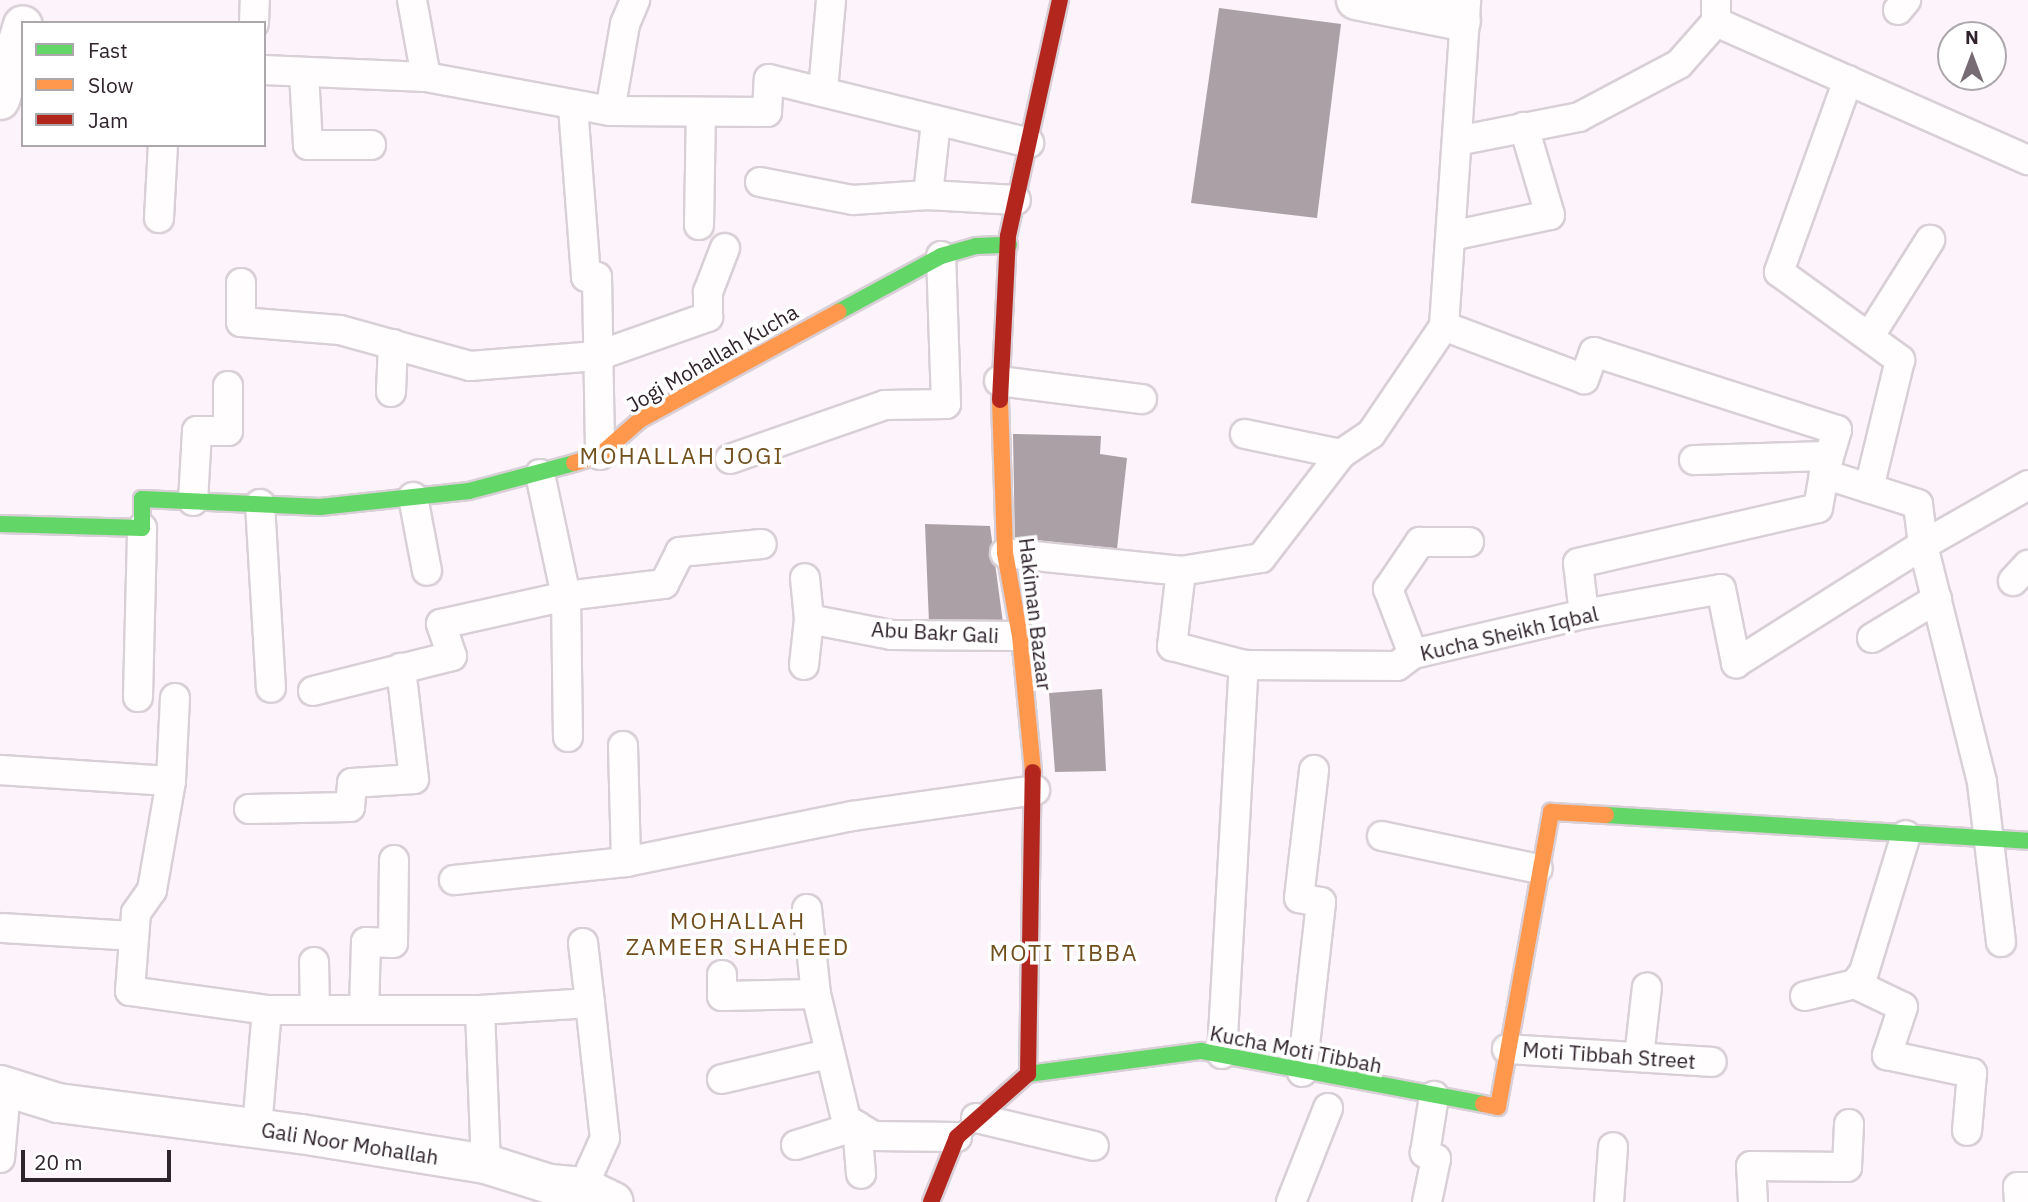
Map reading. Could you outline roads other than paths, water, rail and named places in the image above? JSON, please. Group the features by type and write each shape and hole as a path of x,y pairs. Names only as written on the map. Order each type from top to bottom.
{"street":[{"path":"24,21 34,0"},
{"name":"Hakiman Bazaar","path":"1028,1074 1035,790 1020,636 1005,553 999,381 1009,245 1016,201 1060,0"},
{"path":"1356,0 1464,11"},
{"path":"0,100 21,31"},
{"name":"Jogi Mohallah Kucha","path":"142,528 142,499 320,507 469,491 540,474 600,455 640,420 941,256 976,246 1009,245"},
{"path":"0,524 142,528"},
{"path":"1507,1049 1538,869 1551,812 2028,841"},
{"name":"Kucha Moti Tibbah","path":"1028,1074 1201,1051 1498,1107 1507,1049"},
{"path":"931,1202 967,1127 1028,1074"},
{"name":"Gali Noor Mohallah","path":"3,1087 58,1103 257,1128 486,1164 550,1184 598,1195"}],"lane":[{"path":"254,21 255,0"},
{"path":"412,0 426,77"},
{"path":"610,111 625,24 635,0"},
{"path":"823,90 831,0"},
{"path":"1005,553 1181,571 1261,558 1341,454 1371,434 1444,326 1464,11"},
{"path":"1457,141 1579,117 1679,64 1716,11 1848,80 2028,160"},
{"path":"266,70 426,77 573,107 610,111 767,112 769,79 823,90 1029,143"},
{"path":"304,73 308,145 371,145"},
{"path":"1848,80 1779,272 1900,360 1869,488"},
{"path":"573,107 586,277 597,277 600,455"},
{"path":"699,225 701,112"},
{"path":"928,195 936,121"},
{"path":"1451,236 1550,215 1524,127"},
{"path":"159,218 163,147"},
{"path":"760,182 853,200 928,195 1016,201"},
{"path":"1868,337 1930,240"},
{"path":"241,284 241,322 340,330 470,366 597,356 708,317 708,292 725,248"},
{"path":"730,459 885,405 946,404 941,256"},
{"path":"1444,326 1584,379 1594,352 1837,430 1818,508 1578,563 1584,614"},
{"path":"391,392 393,344"},
{"path":"999,381 1142,399"},
{"path":"193,501 197,431 228,431 228,386"},
{"path":"1245,434 1341,454"},
{"path":"1695,460 1827,465 1869,488 1917,504 1923,545 1982,782 1986,839 2001,942"},
{"path":"540,474 566,596 568,737"},
{"name":"Kucha Sheikh Iqbal","path":"1181,571 1172,646 1244,665 1397,666 1413,654 1584,614 1721,589 1736,663 1923,545 2028,485"},
{"path":"413,497 427,571"},
{"path":"260,504 271,688"},
{"path":"138,697 142,528"},
{"path":"1413,654 1388,589 1420,542 1469,542"},
{"path":"313,691 452,656 441,624 566,596 664,584 680,552 762,544"},
{"path":"804,665 809,619 805,578"},
{"path":"1872,638 1937,599"},
{"name":"Abu Bakr Gali","path":"809,619 891,635 1020,636"},
{"path":"1222,1054 1244,665"},
{"path":"249,809 350,807 352,783 414,779 401,668"},
{"path":"175,698 171,781 152,890 136,913 130,990 267,1010 480,1010 590,1003"},
{"path":"623,746 626,862"},
{"path":"1302,1072 1321,902 1299,898 1314,770"},
{"path":"0,771 171,781"},
{"path":"454,880 626,862 853,816 1035,790"},
{"path":"1855,984 1864,972 1906,835"},
{"path":"1382,836 1538,869"},
{"path":"364,1010 366,942 393,943 394,860"},
{"path":"807,909 816,994 845,1119 873,1136 967,1127 1094,1146"},
{"path":"3,928 134,936"},
{"path":"583,943 605,1138 598,1195"},
{"path":"314,962 315,1010"},
{"path":"722,975 722,996 816,994"},
{"path":"1805,996 1855,984 1903,1007 1887,1055 1972,1073 1967,1131"},
{"path":"1639,1057 1647,987"},
{"path":"257,1128 267,1010"},
{"path":"480,1010 486,1164"},
{"name":"Moti Tibbah Street","path":"1507,1049 1712,1062"},
{"path":"722,1079 828,1054"},
{"path":"0,1158 3,1087"},
{"path":"1427,1202 1436,1159 1424,1153 1434,1096"},
{"path":"1291,1202 1328,1108"},
{"path":"1754,1202 1751,1166 1847,1167 1849,1124"},
{"path":"796,1145 857,1126"},
{"path":"857,1126 861,1174"},
{"path":"1609,1202 1613,1147"},
{"path":"2019,1202 2018,1187 2028,1187"}],"district":[{"name":"MOHALLAH JOGI","path":"682,455"},
{"name":"MOHALLAH ZAMEER SHAHEED","path":"738,933"},
{"name":"MOTI TIBBA","path":"1064,952"}]}
